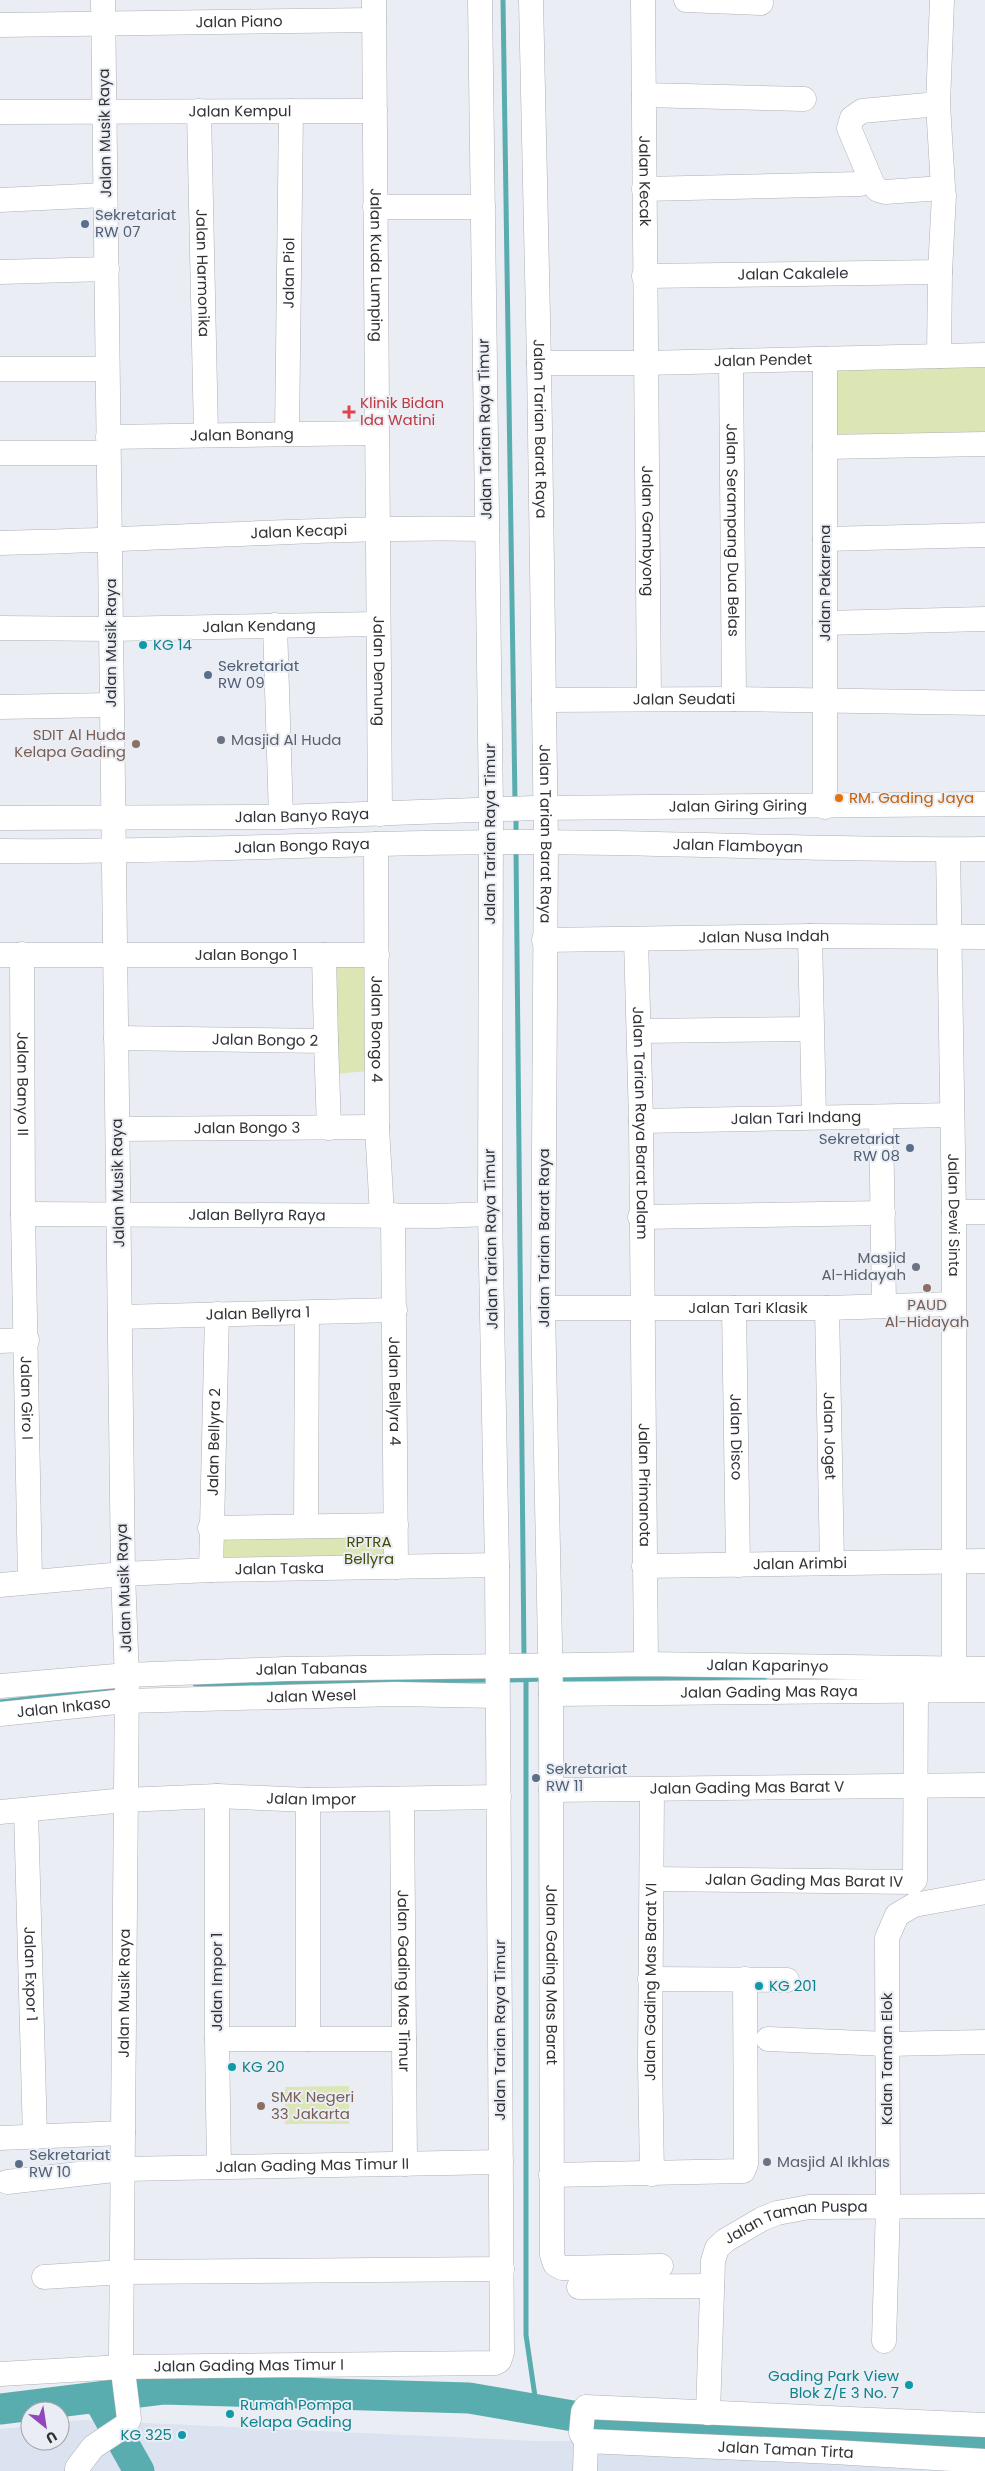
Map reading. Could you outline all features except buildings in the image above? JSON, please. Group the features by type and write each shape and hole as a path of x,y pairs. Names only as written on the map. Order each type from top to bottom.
{"street":[{"name":"Jalan Tarian Raya Timur","path":"480,0 487,529 496,842 490,1214 499,1679 503,2348 498,2362"},
{"name":"Jalan Tarian Barat Raya","path":"531,0 544,700 540,808 544,940 544,1666 551,1694"},
{"name":"Jalan Kecak","path":"643,0 645,363"},
{"path":"686,0 761,3"},
{"path":"939,356 940,272 944,191 938,104 942,0"},
{"name":"Jalan Piano","path":"0,25 103,11 374,10"},
{"name":"Jalan Kuda Lumping","path":"374,10 377,529"},
{"name":"Jalan Musik Raya","path":"77,2471 77,2468 93,2447 129,2419 122,2372 127,1688 122,1574 103,11"},
{"path":"644,95 804,99"},
{"path":"938,104 862,112 852,118 849,128 873,185 878,190 885,192 944,191"},
{"name":"Jalan Harmonika","path":"199,111 206,435"},
{"name":"Jalan Piol","path":"287,434 290,111"},
{"name":"Jalan Kempul","path":"0,112 375,111"},
{"path":"644,189 860,184"},
{"path":"0,200 105,195"},
{"path":"375,207 483,207"},
{"path":"0,272 107,270"},
{"name":"Jalan Cakalele","path":"644,276 940,272"},
{"name":"Jalan Pendet","path":"539,364 985,355"},
{"name":"Jalan Pakarena","path":"825,359 825,807"},
{"name":"Jalan Serampang Dua Belas","path":"731,361 734,699"},
{"name":"Jalan Gambyong","path":"645,363 649,699"},
{"path":"0,369 108,369"},
{"name":"Jalan Bonang","path":"0,453 206,435 376,432"},
{"path":"825,447 985,444"},
{"name":"Jalan Kecapi","path":"0,543 110,541 377,529 487,529"},
{"name":"Jalan Demung","path":"377,529 380,814"},
{"path":"825,539 985,535"},
{"path":"825,623 985,619"},
{"name":"Jalan Kendang","path":"0,628 111,629 378,624"},
{"path":"275,626 281,817"},
{"name":"Jalan Seudati","path":"544,700 734,699 985,704"},
{"path":"0,707 111,705"},
{"name":"Jalan Giring Giring","path":"495,809 985,804"},
{"name":"Jalan Banyo Raya","path":"0,818 281,817 495,809"},
{"name":"Jalan Flamboyan","path":"496,842 948,850 985,849"},
{"name":"Jalan Bongo Raya","path":"114,852 496,842"},
{"name":"Jalan Bongo 4","path":"376,844 377,1127 387,1215"},
{"name":"Jalan Dewi Sinta","path":"948,850 954,1212 954,1669"},
{"path":"0,851 114,852"},
{"path":"810,936 814,1117"},
{"name":"Jalan Nusa Indah","path":"544,940 810,936 985,937"},
{"name":"Jalan Tarian Raya Barat Dalam","path":"636,939 641,1121 640,1217 642,1307"},
{"name":"Jalan Bongo 1","path":"11,955 115,953 377,955"},
{"name":"Jalan Banyo II","path":"11,955 23,1214"},
{"path":"324,955 326,1041"},
{"path":"639,1031 811,1029"},
{"name":"Jalan Bongo 2","path":"116,1038 326,1041 329,1128"},
{"name":"Jalan Tari Indang","path":"641,1121 952,1115"},
{"path":"881,1117 884,1306"},
{"name":"Jalan Bongo 3","path":"118,1129 377,1127"},
{"path":"954,1212 985,1212"},
{"path":"640,1217 884,1213"},
{"name":"Jalan Bellyra Raya","path":"23,1214 119,1216 490,1214"},
{"name":"Jalan Giro I","path":"23,1214 27,1340 30,1582"},
{"name":"Jalan Bellyra 4","path":"387,1215 395,1310 396,1567"},
{"name":"Jalan Tari Klasik","path":"543,1308 827,1308 953,1304"},
{"name":"Jalan Primanota","path":"642,1307 646,1664"},
{"name":"Jalan Disco","path":"734,1308 738,1565"},
{"name":"Jalan Joget","path":"827,1308 832,1563"},
{"name":"Jalan Bellyra 1","path":"120,1317 395,1310"},
{"path":"306,1312 306,1526"},
{"name":"Jalan Bellyra 2","path":"211,1570 210,1528 217,1314"},
{"path":"0,1341 27,1340"},
{"path":"210,1528 396,1524"},
{"name":"Jalan Arimbi","path":"644,1566 985,1561"},
{"name":"Jalan Taska","path":"0,1585 122,1574 211,1570 497,1565"},
{"name":"Jalan Kaparinyo","path":"544,1666 646,1664 985,1669"},
{"name":"Jalan Tabanas","path":"127,1688 285,1669 499,1679 544,1666"},
{"path":"0,1686 127,1688"},
{"name":"Jalan Inkaso","path":"0,1714 127,1688"},
{"name":"Jalan Gading Mas Raya","path":"551,1694 916,1689 985,1690"},
{"name":"Jalan Gading Mas Barat IV","path":"652,1879 913,1882 916,1880 916,1689"},
{"name":"Jalan Gading Mas Barat","path":"551,1694 552,2255 555,2264 562,2268 661,2266"},
{"name":"Jalan Gading Mas Barat V","path":"551,1790 985,1785"},
{"name":"Jalan Gading Mas Barat VI","path":"652,1790 650,1979 652,2174"},
{"name":"Jalan Impor","path":"0,1812 125,1800 217,1796 308,1800 499,1797"},
{"name":"Jalan Impor 1","path":"217,1796 216,2039 219,2167"},
{"name":"Jalan Gading Mas Timur","path":"402,1799 405,2164"},
{"path":"308,1800 308,2038"},
{"name":"Jalan Expor 1","path":"26,1810 35,2137"},
{"name":"Kalan Taman Elok","path":"884,2341 888,2206 887,1938 896,1915 914,1905 985,1892"},
{"path":"650,1979 787,1980"},
{"path":"551,2174 652,2174 743,2171 746,2164 745,1979"},
{"path":"216,2039 404,2039"},
{"path":"768,2039 887,2044 985,2042"},
{"path":"0,2138 123,2133"},
{"name":"Jalan Gading Mas Timur II","path":"8,2182 123,2169 501,2162"},
{"name":"Jalan Taman Puspa","path":"708,2413 713,2261 718,2248 726,2240 762,2219 778,2213 809,2207 985,2206"},
{"path":"44,2277 123,2272 502,2269"},
{"path":"579,2287 712,2286"},
{"name":"Jalan Gading Mas Timur I","path":"0,2374 498,2362"},
{"path":"585,2471 586,2423 708,2413 985,2425"},
{"name":"Jalan Taman Tirta","path":"586,2423 834,2452 985,2461"}],"shaded area":[{"path":"81,2420 536,2441 985,2441 985,2471 0,2471 0,2429 20,2427 20,2451 70,2451 70,2421"}],"green space":[{"path":"985,363 985,436 832,438 831,365"},
{"path":"328,957 373,959 381,1070 334,1074"},
{"name":"RPTRA Bellyra","path":"387,1533 386,1567 216,1564 217,1536"},
{"path":"349,2086 349,2124 285,2124 285,2087"}],"waterway":[{"path":"503,0 515,802"},
{"path":"516,815 516,837"},
{"path":"516,848 524,1659"},
{"path":"526,1673 526,2335 537,2410"},
{"path":"561,1679 765,1677"},
{"path":"505,1680 544,1679"},
{"path":"195,1684 491,1680"},
{"path":"0,1702 122,1688"},
{"path":"0,2409 163,2389 469,2398 573,2416 985,2445"},
{"path":"98,2398 139,2471"}],"place":[{"name":"Sekretariat RW 07","path":"85,224"},
{"name":"Klinik Bidan Ida Watini","path":"349,412"},
{"name":"KG 14","path":"143,645"},
{"name":"Sekretariat RW 09","path":"208,675"},
{"name":"Masjid Al Huda","path":"221,740"},
{"name":"SDIT Al Huda Kelapa Gading","path":"136,744"},
{"name":"RM. Gading Jaya","path":"839,798"},
{"name":"Sekretariat RW 08","path":"910,1148"},
{"name":"Masjid Al-Hidayah","path":"916,1267"},
{"name":"PAUD Al-Hidayah","path":"927,1288"},
{"name":"Sekretariat RW 11","path":"536,1778"},
{"name":"KG 201","path":"759,1986"},
{"name":"KG 20","path":"232,2067"},
{"name":"SMK Negeri 33 Jakarta","path":"261,2106"},
{"name":"Masjid Al Ikhlas","path":"767,2162"},
{"name":"Sekretariat RW 10","path":"19,2164"},
{"name":"Gading Park View Blok Z/E 3 No. 7","path":"909,2385"},
{"name":"Rumah Pompa Kelapa Gading","path":"230,2414"},
{"name":"KG 325","path":"182,2435"}]}
